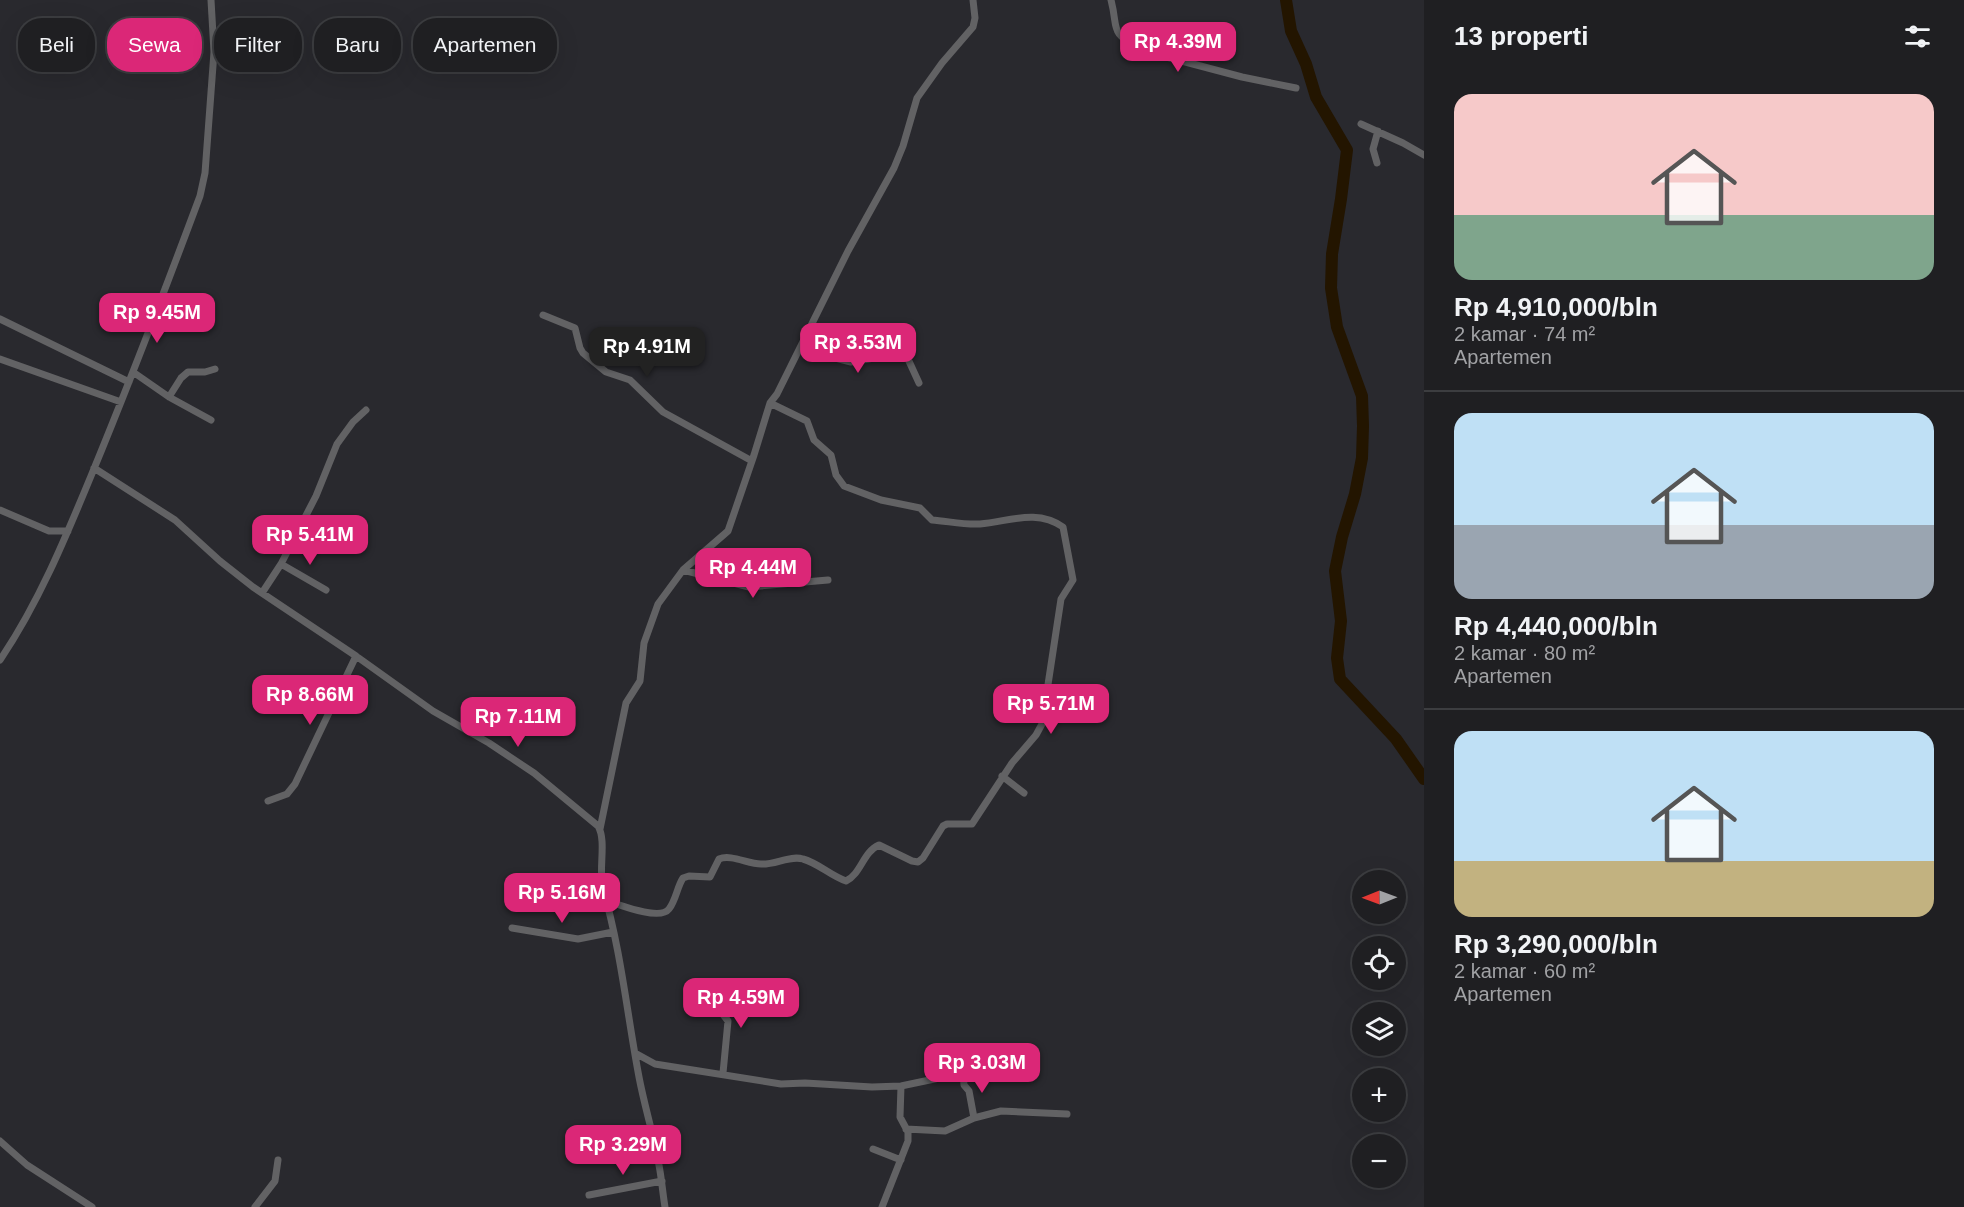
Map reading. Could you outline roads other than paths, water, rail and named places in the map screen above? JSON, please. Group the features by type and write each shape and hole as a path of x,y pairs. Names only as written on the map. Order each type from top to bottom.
{"street":[{"path":"0,660 19,632 68,531 133,372 204,182 214,52 211,0"},
{"path":"664,1207 662,1181 600,866 602,836 600,829 626,703 640,681 644,643 658,604 683,570 728,531 770,403 777,394 848,251 894,168 917,98 942,63 973,27 975,18 973,0"},
{"path":"1112,0 1115,30 1140,50 1242,77 1296,88"},
{"path":"1361,124 1403,142 1424,155"},
{"path":"1377,163 1373,149 1378,131"},
{"path":"543,315 575,328 583,353 606,372 630,380 663,412 752,461"},
{"path":"0,319 129,382"},
{"path":"800,349 851,363 902,355 908,359 919,382"},
{"path":"0,359 121,402"},
{"path":"170,397 181,378 188,372 210,372 215,369"},
{"path":"133,372 170,397 211,420"},
{"path":"608,901 650,913 663,913 669,909 683,878 710,877 719,859 725,857 747,863 764,864 793,858 802,859 846,880 853,876 871,850 879,845 918,862 923,858 943,826 972,824 1002,776 1039,731 1044,719 1061,599 1073,580 1063,527 1048,520 1030,517 979,524 932,520 920,508 881,500 851,489 839,481 831,455 814,440 807,421 770,403"},
{"path":"262,593 281,564 316,496 337,444 353,422 366,410"},
{"path":"94,468 175,520 220,561 262,593 434,711 534,773 600,829"},
{"path":"0,510 49,531 68,531"},
{"path":"281,564 326,590"},
{"path":"683,570 749,587 828,580"},
{"path":"268,801 287,794 292,789 356,656"},
{"path":"1002,776 1024,793"},
{"path":"512,928 578,939 613,932"},
{"path":"715,988 716,1004 728,1021 723,1073"},
{"path":"635,1053 656,1064 781,1084 901,1086 963,1073 964,1085 969,1091 974,1118"},
{"path":"882,1207 908,1141 906,1129 900,1117 901,1086"},
{"path":"906,1129 945,1131 974,1118 1001,1111 1067,1114"},
{"path":"0,1142 27,1165 92,1207"},
{"path":"873,1149 901,1160"},
{"path":"255,1207 275,1181 278,1160"},
{"path":"590,1195 662,1181"}],"waterway":[{"path":"1286,0 1291,31 1306,64 1316,97 1347,150 1332,254 1331,288 1337,327 1362,396 1363,426 1362,458 1335,571 1341,621 1337,658 1340,679 1396,739 1424,779"}]}
